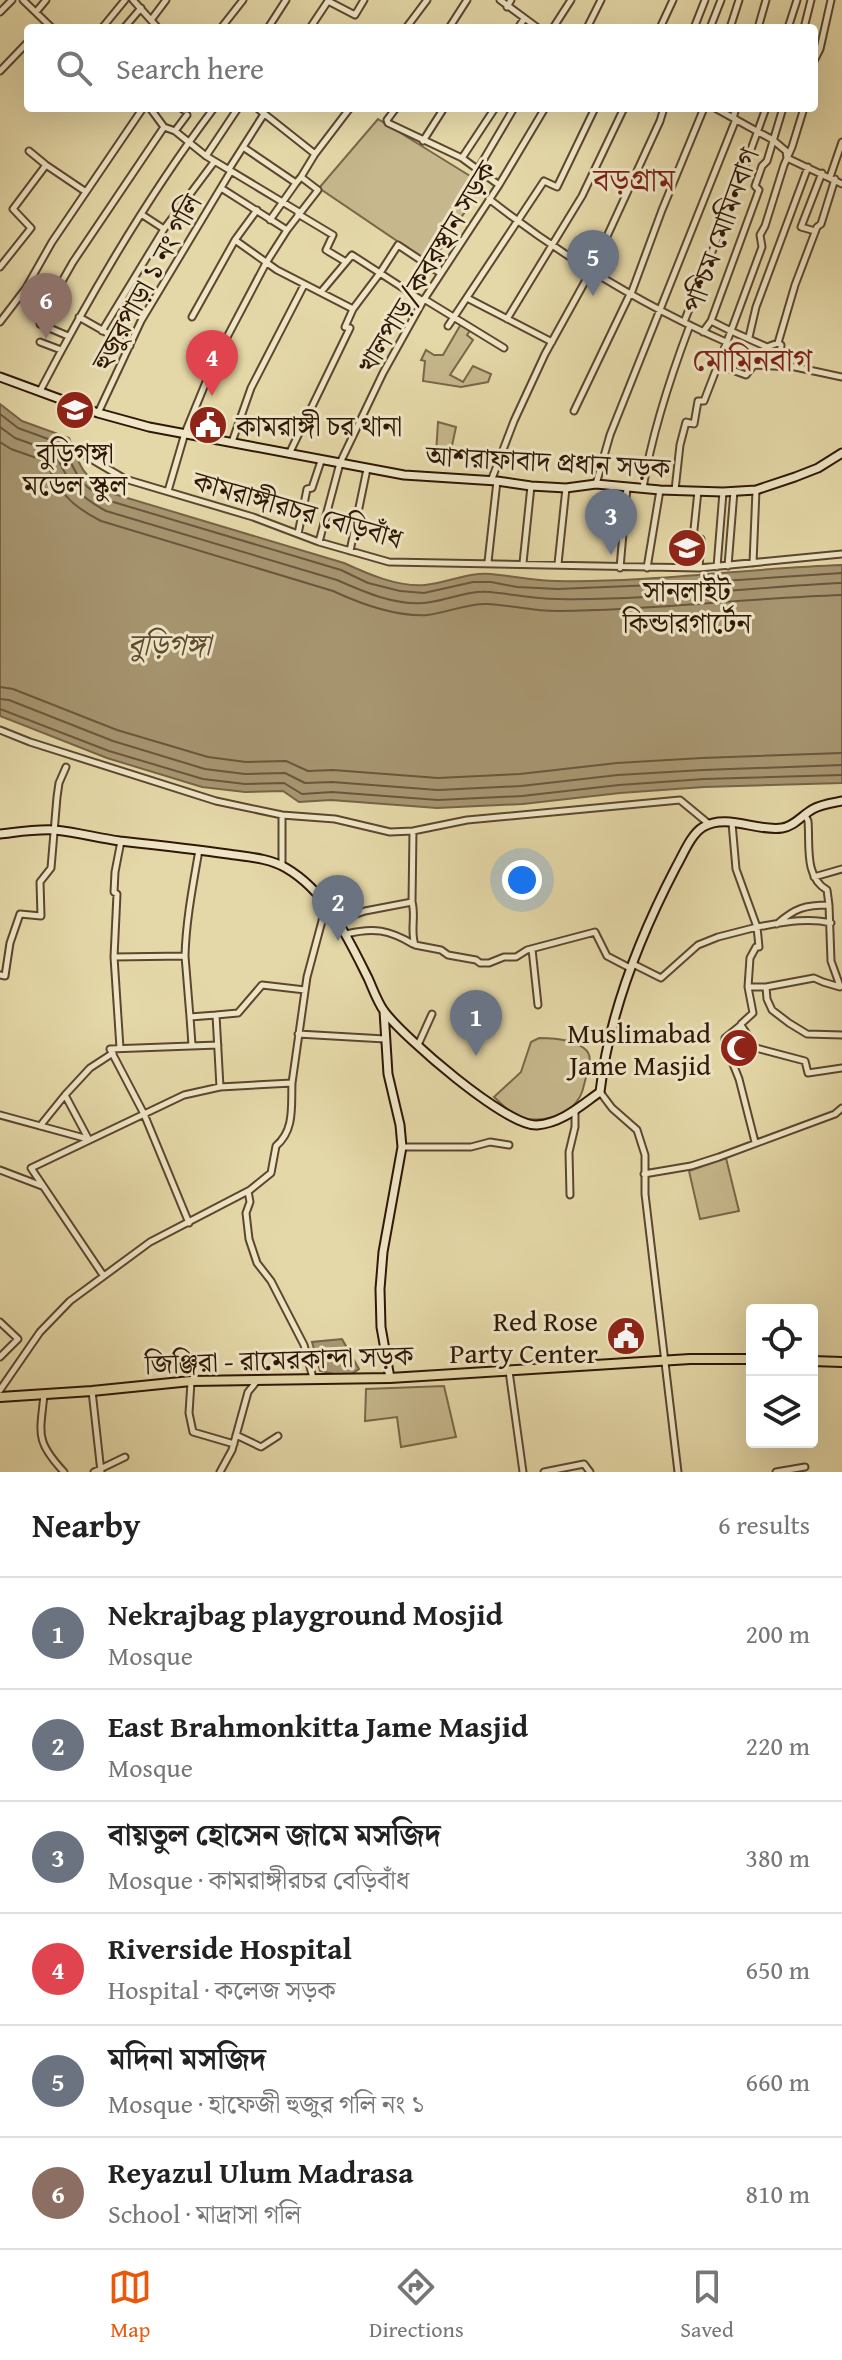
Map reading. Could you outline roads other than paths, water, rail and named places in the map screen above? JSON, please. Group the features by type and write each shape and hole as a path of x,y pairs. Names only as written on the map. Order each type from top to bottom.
{"main road":[{"name":"জিঞ্জিরা - রামেরকান্দা সড়ক","path":"0,1397 191,1381 390,1378 665,1360 746,1359"},
{"path":"818,1361 842,1362"}],"street":[{"path":"0,12 12,0"},
{"path":"23,0 49,24"},
{"path":"36,12 46,0"},
{"path":"105,24 125,0"},
{"path":"133,0 153,24"},
{"path":"154,24 166,0"},
{"path":"224,24 243,0"},
{"path":"271,24 286,0"},
{"path":"313,24 328,1 355,15 364,0"},
{"path":"409,24 427,0"},
{"path":"452,24 467,0"},
{"path":"500,0 532,24"},
{"path":"507,7 511,0"},
{"path":"556,24 571,0"},
{"path":"589,24 601,0"},
{"path":"662,24 673,0"},
{"path":"696,24 705,0"},
{"path":"712,24 721,0"},
{"path":"731,24 739,0"},
{"path":"759,24 766,0"},
{"path":"789,24 797,0"},
{"path":"805,24 811,0"},
{"path":"818,53 831,0"},
{"path":"127,24 141,8"},
{"path":"521,24 524,19"},
{"path":"0,71 24,46"},
{"path":"0,322 26,288 37,266 140,112"},
{"path":"156,112 164,127 175,131 214,162 333,235 326,250 346,262"},
{"path":"175,131 184,112"},
{"name":"হুজুরপাড়া ১ নং গলি","path":"40,391 119,247 211,112"},
{"path":"206,156 235,112"},
{"path":"262,112 315,154"},
{"path":"270,220 347,112"},
{"path":"393,112 388,123 462,158 499,185"},
{"path":"423,141 441,112"},
{"path":"462,158 492,112"},
{"path":"478,169 512,112"},
{"name":"খালপাড়/কবরস্থান সড়ক","path":"319,542 340,463 383,373 440,273 499,185 543,112"},
{"path":"448,326 544,181 557,187 593,112"},
{"path":"510,321 582,196 622,112"},
{"path":"488,562 494,482 514,421 592,269 663,112"},
{"name":"পশ্চিম মোমিনবাগ","path":"574,411 630,294 702,112"},
{"path":"723,112 773,140 786,151 787,158"},
{"name":"পশ্চিম মোমিনবাগ","path":"596,484 610,435 735,112"},
{"path":"643,488 687,323 765,112"},
{"name":"পশ্চিম মোমিনবাগ","path":"703,332 711,321 750,218 759,190 755,186 782,112"},
{"path":"675,490 686,422 694,424 698,401 704,401 731,331 762,247 760,235 803,112"},
{"name":"হুজুরপাড়া ১ নং গলি","path":"98,413 141,321 264,114"},
{"path":"68,336 40,324 40,320 73,262 164,127"},
{"path":"779,366 781,345 778,343 795,285 815,231 821,224 842,142"},
{"path":"243,147 296,183"},
{"path":"29,151 86,192"},
{"path":"787,158 842,184"},
{"path":"102,331 164,229 214,162"},
{"path":"0,267 31,226 13,209 46,165"},
{"path":"749,337 756,307 808,167"},
{"path":"815,231 801,227 822,173"},
{"path":"168,491 185,433 215,360 266,263 318,190 301,177"},
{"path":"221,188 287,230"},
{"path":"489,199 552,247 630,294 726,342"},
{"path":"192,317 235,240 257,210"},
{"path":"141,214 164,229"},
{"path":"235,240 277,270 353,309"},
{"path":"289,454 350,328 345,327 353,309 399,245 440,273"},
{"path":"321,292 352,255 504,348"},
{"path":"232,442 251,388 304,285"},
{"path":"464,303 552,342"},
{"path":"79,317 130,346"},
{"path":"711,321 767,347 778,343"},
{"path":"40,342 61,350"},
{"path":"718,365 746,375 754,365 795,367 842,377"},
{"name":"আশরাফাবাদ প্রধান সড়ক","path":"0,377 98,413 149,427 404,475 566,488 596,484 723,492 756,490 806,473 842,453"},
{"name":"কামরাঙ্গীরচর বেড়িবাঁধ","path":"86,456 125,479 389,562 699,568 842,554"},
{"path":"298,534 307,489 312,488 321,461"},
{"path":"350,551 367,469"},
{"path":"523,563 531,486"},
{"path":"620,568 627,487"},
{"path":"558,564 566,488"},
{"path":"647,568 660,490"},
{"path":"753,563 756,490"},
{"path":"698,491 693,539 701,539 699,568"},
{"path":"728,566 734,491"},
{"path":"717,567 723,492"},
{"path":"0,730 216,801 282,815 335,819 390,832 413,831 467,820 680,800 709,824"},
{"path":"0,975 5,976 10,943 20,914 41,916 40,882 51,868 59,783 66,767"},
{"path":"0,834 55,830 269,861 282,866 301,879 339,920 384,1011 417,1046 479,1095 524,1123 535,1125 561,1120 597,1095 613,1025 643,933 682,856 700,829 709,824 732,823 782,828 811,809 842,801"},
{"path":"282,815 282,866"},
{"path":"805,815 810,864 819,886 827,890 831,961 841,988"},
{"path":"732,823 736,869 757,927 759,947 750,958 748,987 753,1013 725,1038 725,1044 739,1079 755,1142"},
{"path":"413,831 415,945"},
{"path":"120,1048 114,957 117,894 114,892 121,841"},
{"path":"193,1046 185,956 186,921 199,850"},
{"path":"814,877 842,869"},
{"path":"339,920 365,911 412,902"},
{"path":"777,924 789,913 806,905 829,905"},
{"path":"0,1390 40,1332 70,1301 150,1242 248,1191 271,1173 276,1146 283,1140 291,1122 292,1083 305,990 326,906"},
{"path":"346,934 363,930 392,932 415,945 483,964 595,932 607,956 661,978 698,945 718,937 777,924 818,920 831,923"},
{"path":"532,949 538,1005"},
{"path":"114,957 185,956"},
{"path":"748,987 766,987 814,978 841,988"},
{"path":"190,1017 238,1013 262,985 305,990"},
{"path":"766,987 772,1010 789,1023 807,1034 842,1035"},
{"path":"384,1011 388,1074 402,1147 383,1252 380,1289 381,1327 390,1378"},
{"path":"417,1046 432,1014"},
{"path":"216,1015 220,1087"},
{"path":"741,1025 756,1048 805,1061 808,1073 842,1068"},
{"path":"298,1034 385,1039"},
{"path":"189,1223 144,1114 110,1049 218,1045"},
{"path":"40,1126 90,1068 113,1053"},
{"path":"103,1275 31,1168 184,1095 220,1087 292,1083"},
{"path":"65,1095 89,1140"},
{"path":"597,1095 637,1130 645,1155 644,1174 678,1472"},
{"path":"644,1174 691,1166 835,1114 842,1108"},
{"path":"570,1195 569,1152 575,1127 575,1110"},
{"path":"0,1115 89,1140"},
{"path":"402,1147 471,1147 490,1142 509,1145"},
{"path":"0,1170 43,1186"},
{"path":"248,1191 250,1202 246,1213 249,1239 257,1263 271,1281 304,1345 313,1379"},
{"path":"0,1322 18,1339 0,1357"},
{"path":"508,1370 523,1472"},
{"path":"220,1472 234,1444 248,1392 259,1378"},
{"path":"191,1381 189,1413 193,1432 234,1444"},
{"path":"92,1391 98,1471 125,1457"},
{"path":"44,1394 40,1439 64,1472"},
{"path":"236,1435 261,1447 278,1436"},
{"path":"544,1472 584,1464 590,1472"},
{"path":"776,1472 805,1467"}],"water":[{"name":"বুড়িগঙ্গা","path":"0,404 22,421 69,438 84,472 114,494 344,563 393,582 425,585 482,574 548,581 593,581 842,565 842,783 704,787 523,804 437,808 331,800 299,802 283,791 245,792 202,787 107,758 0,716"},
{"path":"342,1339 359,1369 348,1377 320,1371 312,1342"}],"place":[{"name":"মদিনা মসজিদ","path":"593,296"},
{"name":"Reyazul Ulum Madrasa","path":"46,339"},
{"name":"Riverside Hospital","path":"212,396"},
{"name":"বুড়িগঙ্গা মডেল স্কুল","path":"75,410"},
{"name":"কামরাঙ্গী চর থানা","path":"208,425"},
{"name":"সানলাইট কিন্ডারগার্টেন","path":"687,548"},
{"name":"বায়তুল হোসেন জামে মসজিদ","path":"611,555"},
{"name":"East Brahmonkitta Jame Masjid","path":"338,941"},
{"name":"Muslimabad Jame Masjid","path":"739,1048"},
{"name":"Nekrajbag playground Mosjid","path":"476,1056"},
{"name":"Red Rose Party Center","path":"626,1336"}],"district":[{"name":"বড়গ্রাম","path":"634,179"},
{"name":"মোমিনবাগ","path":"752,359"}]}
